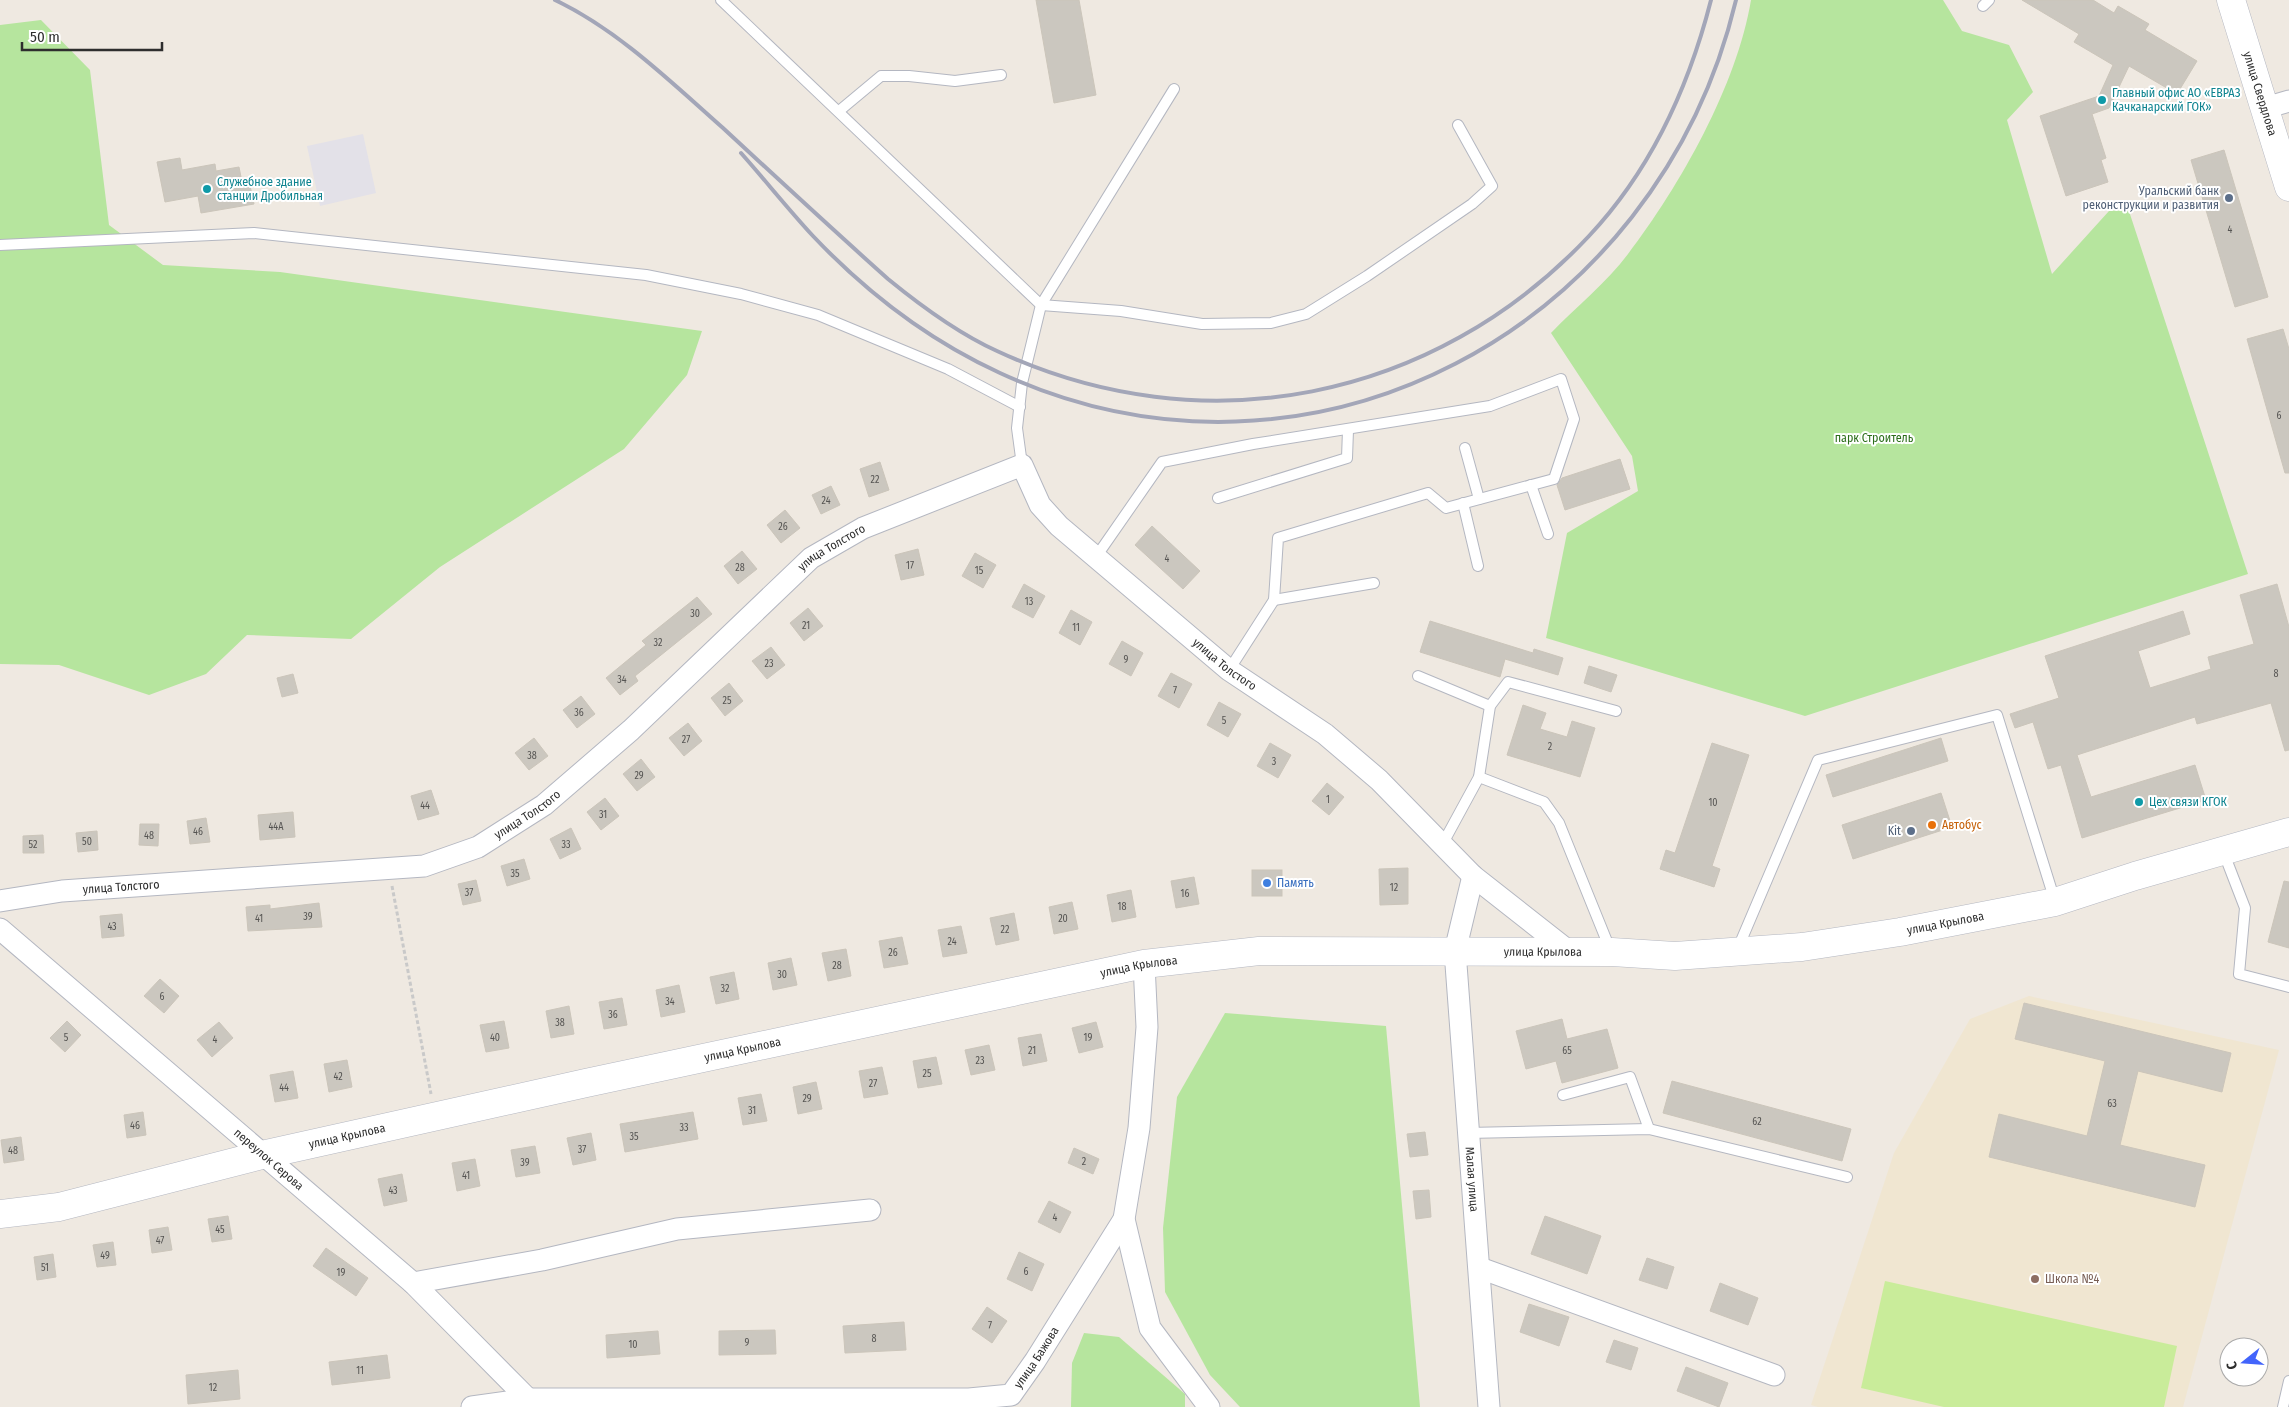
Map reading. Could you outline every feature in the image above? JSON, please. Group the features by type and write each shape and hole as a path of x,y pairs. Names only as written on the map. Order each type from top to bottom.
{"main road":[{"name":"улица Свердлова","path":"2231,0 2277,104 2289,186"},
{"name":"улица Крылова","path":"0,1214 59,1207 262,1155 1144,964 1259,950 1612,952 1675,956 1802,947 1900,932 2055,902 2223,850 2289,832"}],"street":[{"name":"улица Толстого","path":"0,901 62,891 424,866 478,847 544,805 631,730 788,579 820,552 863,528 1022,465 1040,505 1059,526 1229,670 1325,734 1379,780 1473,876 1571,953"},
{"name":"Малая улица","path":"1473,876 1455,951 1467,1133 1480,1268 1489,1407"},
{"name":"переулок Серова","path":"0,929 414,1283 528,1399"},
{"path":"1144,964 1147,1027 1139,1128 1124,1219 1150,1328 1209,1407"},
{"path":"414,1283 542,1260 677,1229 870,1210"},
{"name":"улица Бажова","path":"472,1407 528,1399 969,1399 1011,1395 1035,1361 1124,1219"},
{"path":"1480,1268 1774,1375"}],"lane":[{"path":"721,0 1041,305 1121,311 1202,324 1271,323 1306,314 1367,276 1464,210 1492,186 1458,125"},
{"path":"838,111 882,76 909,76 955,81 1001,75"},
{"path":"1022,465 1018,436 1022,383 1041,305 1174,89"},
{"path":"0,245 254,233 646,275 741,294 818,315 948,369 1020,407"},
{"path":"1096,557 1162,462 1253,444 1490,406 1561,379 1574,419 1554,479 1446,508 1428,493 1278,538 1274,600 1229,670"},
{"path":"1218,498 1347,458 1348,430"},
{"path":"1465,448 1479,499"},
{"path":"1532,485 1548,534"},
{"path":"1463,503 1478,566"},
{"path":"1274,600 1374,583"},
{"path":"1418,676 1490,706"},
{"path":"1442,845 1479,777 1490,706 1508,682 1616,711"},
{"path":"1737,952 1818,760 1997,715 2055,902"},
{"path":"1479,777 1544,802 1559,822 1612,952"},
{"path":"2223,850 2245,908 2239,974 2289,987"},
{"path":"1563,1095 1630,1078 1649,1129"},
{"path":"1467,1133 1649,1129 1847,1177"},
{"path":"2283,1407 2289,1381"}],"path":[{"path":"389,867 435,1117"}],"shaded area":[{"path":"363,134 376,193 320,206 307,146"},
{"name":"Школа №4","path":"2029,996 2279,1050 2183,1407 1818,1407 1811,1405 1894,1153 1970,1019"}],"green space":[{"name":"парк Строитель","path":"1751,0 1943,0 1962,31 2009,45 2033,92 2007,120 2052,274 2109,211 2127,205 2248,574 1805,716 1546,638 1567,533 1638,491 1632,456 1551,333 1620,264 1667,198 1704,133 1720,100 1744,33"},
{"path":"41,20 90,70 109,225 163,265 280,272 702,331 687,375 624,449 440,567 351,639 247,635 206,674 149,695 59,665 0,664 0,25"},
{"path":"1225,1013 1386,1026 1420,1407 1240,1407 1210,1375 1165,1292 1163,1228 1177,1097"},
{"path":"1885,1281 2177,1346 2164,1407 1944,1407 1861,1388"},
{"path":"1084,1333 1119,1337 1185,1394 1185,1407 1071,1407 1072,1363"}],"building":[{"path":"1036,0 1079,0 1096,95 1054,103"},
{"name":"Главный офис АО «ЕВРАЗ Качканарский ГОК»","path":"2022,0 2093,0 2114,13 2118,6 2149,24 2145,30 2197,61 2177,94 2129,66 2109,108 2092,114 2106,158 2101,160 2108,182 2066,196 2040,116 2099,96 2113,65 2074,42 2079,34"},
{"path":"2224,150 2268,297 2235,307 2191,160"},
{"name":"Служебное здание станции Дробильная","path":"180,158 182,170 215,164 216,171 239,167 242,182 249,181 254,204 201,213 198,196 165,202 157,162"},
{"path":"2283,329 2289,349 2289,473 2285,473 2247,339"},
{"path":"1620,459 1630,489 1565,510 1557,485 1562,478"},
{"path":"880,462 889,490 869,497 860,469"},
{"path":"831,486 840,505 821,514 812,495"},
{"path":"785,510 800,528 781,543 767,525"},
{"path":"1152,526 1200,571 1183,589 1135,545"},
{"path":"918,549 924,575 901,580 895,555"},
{"path":"742,551 757,569 738,584 724,566"},
{"path":"975,553 996,565 983,588 962,576"},
{"path":"1024,584 1045,596 1033,618 1012,607"},
{"path":"2277,584 2289,627 2289,750 2285,751 2271,703 2197,724 2195,717 2077,755 2091,797 2195,765 2206,800 2082,838 2061,765 2048,769 2033,722 2015,728 2010,714 2059,698 2045,656 2183,611 2190,634 2138,651 2150,688 2211,669 2208,657 2254,644 2240,595"},
{"path":"697,597 712,614 635,676 638,681 620,695 606,678 646,645 642,641"},
{"path":"808,608 823,626 804,641 790,623"},
{"path":"1071,610 1092,622 1080,645 1059,633"},
{"path":"1430,621 1533,653 1534,649 1563,658 1558,675 1505,659 1500,677 1420,652"},
{"path":"1122,641 1143,653 1131,676 1109,664"},
{"path":"771,647 785,665 767,679 752,661"},
{"path":"1589,666 1617,675 1611,692 1584,683"},
{"path":"1171,673 1192,684 1179,708 1158,696"},
{"path":"293,674 298,693 282,697 277,678"},
{"path":"729,683 743,701 725,716 711,698"},
{"path":"581,696 595,714 577,728 563,710"},
{"path":"1219,702 1241,714 1228,737 1207,725"},
{"path":"1523,705 1546,713 1540,729 1567,737 1572,721 1595,728 1580,777 1507,755"},
{"path":"688,723 702,741 684,756 669,738"},
{"path":"534,738 548,756 529,770 515,753"},
{"path":"1941,738 1948,761 1833,797 1826,775"},
{"path":"1270,743 1291,755 1278,778 1257,766"},
{"path":"1712,743 1749,755 1712,866 1720,869 1714,887 1660,869 1666,850 1675,853"},
{"path":"641,759 655,777 637,791 623,774"},
{"path":"1327,783 1344,797 1329,815 1312,801"},
{"path":"431,790 439,814 418,820 411,796"},
{"path":"1941,793 1952,827 1853,859 1842,825"},
{"path":"605,798 619,816 601,830 587,812"},
{"path":"293,812 295,837 260,840 258,815"},
{"path":"206,818 210,842 190,844 187,821"},
{"path":"140,824 159,824 158,846 139,845"},
{"path":"571,828 581,849 560,859 550,839"},
{"path":"97,831 98,850 78,852 76,833"},
{"path":"43,835 44,853 23,853 23,836"},
{"path":"524,859 530,879 507,886 501,866"},
{"path":"1408,868 1408,904 1380,905 1379,869"},
{"name":"Память","path":"1252,870 1282,870 1282,896 1252,896"},
{"path":"1194,877 1199,904 1176,908 1171,881"},
{"path":"476,880 481,901 463,905 458,884"},
{"path":"2284,881 2289,882 2289,948 2268,942"},
{"path":"1131,890 1136,917 1112,922 1107,895"},
{"path":"1072,902 1078,929 1054,934 1049,907"},
{"path":"319,903 322,927 248,931 246,907 270,905 270,909"},
{"path":"1014,913 1019,940 996,945 990,918"},
{"path":"122,914 124,936 102,938 100,916"},
{"path":"961,926 967,953 943,957 938,930"},
{"path":"902,937 908,964 884,968 879,941"},
{"path":"846,949 851,976 828,981 822,953"},
{"path":"791,958 797,985 773,990 768,963"},
{"path":"734,972 739,999 716,1004 710,977"},
{"path":"160,979 179,996 164,1013 144,996"},
{"path":"679,985 685,1012 661,1017 656,990"},
{"path":"622,998 627,1025 604,1029 599,1002"},
{"path":"2024,1003 2231,1053 2222,1092 2138,1071 2120,1145 2205,1165 2195,1207 1989,1157 1999,1114 2087,1136 2105,1061 2015,1039"},
{"path":"569,1006 574,1034 551,1038 546,1011"},
{"path":"1562,1019 1567,1039 1607,1029 1618,1068 1562,1083 1556,1061 1526,1069 1516,1031"},
{"path":"67,1021 81,1035 65,1052 50,1038"},
{"path":"504,1021 509,1048 486,1052 480,1025"},
{"path":"219,1022 233,1038 212,1057 197,1040"},
{"path":"1096,1022 1103,1047 1079,1053 1072,1028"},
{"path":"1041,1034 1047,1061 1023,1066 1018,1038"},
{"path":"989,1045 995,1070 971,1075 965,1050"},
{"path":"936,1057 942,1084 918,1088 913,1061"},
{"path":"347,1060 352,1087 329,1092 324,1064"},
{"path":"882,1067 888,1094 864,1098 859,1071"},
{"path":"293,1071 298,1098 275,1102 270,1075"},
{"path":"1672,1081 1851,1129 1842,1161 1663,1113"},
{"path":"816,1082 822,1109 798,1114 793,1087"},
{"path":"761,1094 767,1121 743,1125 738,1098"},
{"path":"143,1112 146,1135 127,1138 124,1115"},
{"path":"693,1112 698,1139 625,1152 620,1124"},
{"path":"1425,1132 1428,1155 1410,1157 1407,1134"},
{"path":"591,1133 596,1160 573,1165 567,1138"},
{"path":"21,1137 24,1160 4,1163 1,1140"},
{"path":"535,1146 540,1173 516,1177 511,1150"},
{"path":"1074,1148 1099,1159 1093,1174 1068,1163"},
{"path":"475,1159 480,1186 457,1191 452,1163"},
{"path":"402,1174 407,1201 384,1206 378,1179"},
{"path":"1429,1190 1431,1217 1416,1219 1413,1191"},
{"path":"1049,1201 1071,1212 1060,1233 1038,1222"},
{"path":"228,1216 232,1239 212,1242 208,1219"},
{"path":"1545,1216 1601,1236 1587,1274 1531,1254"},
{"path":"168,1227 172,1250 152,1253 149,1230"},
{"path":"113,1242 116,1265 97,1267 93,1245"},
{"path":"326,1248 368,1278 356,1296 313,1266"},
{"path":"1019,1252 1044,1264 1032,1291 1007,1279"},
{"path":"53,1254 56,1277 37,1280 34,1257"},
{"path":"1647,1258 1674,1267 1667,1289 1639,1280"},
{"path":"1720,1283 1758,1298 1748,1325 1710,1311"},
{"path":"1529,1304 1569,1317 1559,1346 1520,1332"},
{"path":"987,1307 1007,1321 992,1343 972,1329"},
{"path":"904,1322 906,1350 845,1353 843,1326"},
{"path":"775,1330 776,1354 719,1355 719,1331"},
{"path":"658,1331 660,1354 607,1358 606,1335"},
{"path":"1614,1340 1638,1348 1631,1370 1606,1362"},
{"path":"387,1355 390,1378 332,1385 329,1362"},
{"path":"1686,1367 1728,1383 1719,1407 1677,1391"},
{"path":"238,1370 240,1399 188,1404 186,1375"}],"railway":[{"path":"555,0 601,26 664,75 888,279 926,309 968,336 997,351 1075,380 1155,397 1234,400 1312,391 1388,370 1460,337 1528,292 1589,236 1611,210 1649,155 1679,95 1702,32 1711,0"},
{"path":"741,153 813,236 877,296 948,346 1000,373 1118,412 1236,422 1349,405 1456,364 1551,300 1632,217 1695,116 1736,0"}],"place":[{"name":"Главный офис АО «ЕВРАЗ Качканарский ГОК»","path":"2102,100"},
{"name":"Служебное здание станции Дробильная","path":"207,189"},
{"name":"Уральский банк реконструкции и развития","path":"2229,198"},
{"name":"Цех связи КГОК","path":"2139,802"},
{"name":"Автобус","path":"1932,825"},
{"name":"Kit","path":"1911,831"},
{"name":"Память","path":"1267,883"},
{"name":"Школа №4","path":"2035,1279"}]}
